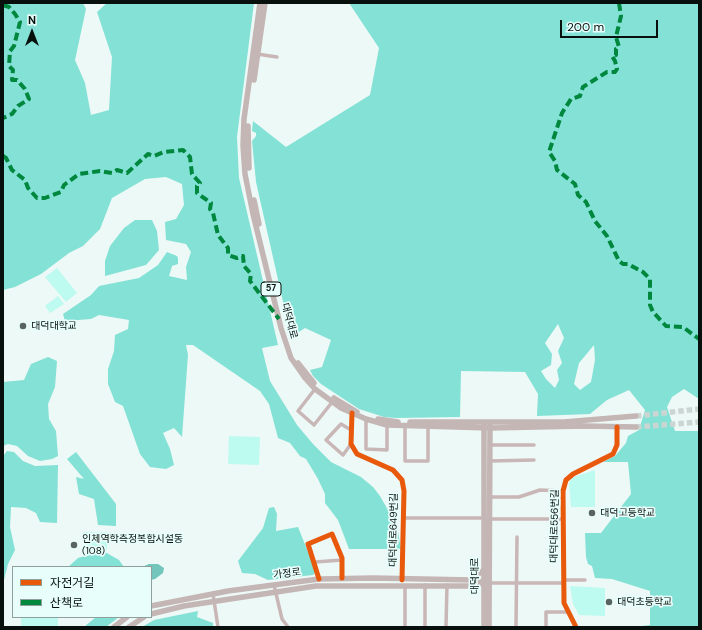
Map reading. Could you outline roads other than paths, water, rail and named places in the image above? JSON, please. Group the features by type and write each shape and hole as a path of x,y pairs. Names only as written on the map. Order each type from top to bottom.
{"main road":[{"name":"대덕대로","path":"260,3 256,54 248,119 249,172 257,215 287,338 297,361 312,381 324,392 367,416 396,422 487,426"},
{"name":"대덕대로","path":"265,3 244,119 243,145 248,191 285,343 297,368 315,388 352,413 366,419 387,425 428,427 487,426"},
{"path":"487,426 636,416"},
{"name":"대덕대로","path":"484,627 487,583 484,569 487,518 490,497 490,445 487,426"},
{"name":"대덕대로","path":"487,426 487,583 489,627"},
{"path":"487,426 636,427"},
{"path":"472,580 484,569"},
{"name":"가정로","path":"152,606 213,594 319,579 342,578 425,585 473,586 487,583"},
{"name":"가정로","path":"152,614 214,602 316,586 472,580 487,583"},
{"path":"114,627 126,618"},
{"path":"129,627 142,618"}],"street":[{"path":"256,54 277,56"},
{"path":"315,388 298,411 314,424 333,401"},
{"path":"351,430 341,424 326,440 343,455 351,444 352,413"},
{"path":"366,419 366,449"},
{"path":"359,455 366,449 387,450 387,425"},
{"path":"405,426 405,461 428,461 428,427"},
{"name":"대덕대로556번길","path":"576,627 564,603 563,491 566,480 573,474 613,454 617,445 618,426"},
{"name":"대덕대로649번길","path":"351,444 359,455 392,470 402,480 404,491 403,583"},
{"path":"490,445 534,445"},
{"path":"490,461 534,460"},
{"path":"490,497 519,497 540,490 563,491"},
{"path":"403,518 563,519"},
{"path":"319,579 308,544 332,534 342,560 342,578"},
{"path":"516,627 517,537"},
{"path":"314,562 342,560"},
{"path":"487,583 585,580"},
{"path":"403,583 405,627"},
{"path":"274,585 282,619 288,627"},
{"path":"425,585 425,627"},
{"path":"446,585 446,627"},
{"path":"213,594 218,627"},
{"path":"546,627 546,612 568,612"}],"tunnel":[{"path":"636,416 699,409"},
{"path":"636,427 699,422"}],"place":[{"name":"대덕대학교","path":"23,326"},
{"name":"대덕고등학교","path":"592,513"},
{"name":"인체역학측정복합시설동 (108)","path":"74,545"},
{"name":"대덕초등학교","path":"609,602"}]}
